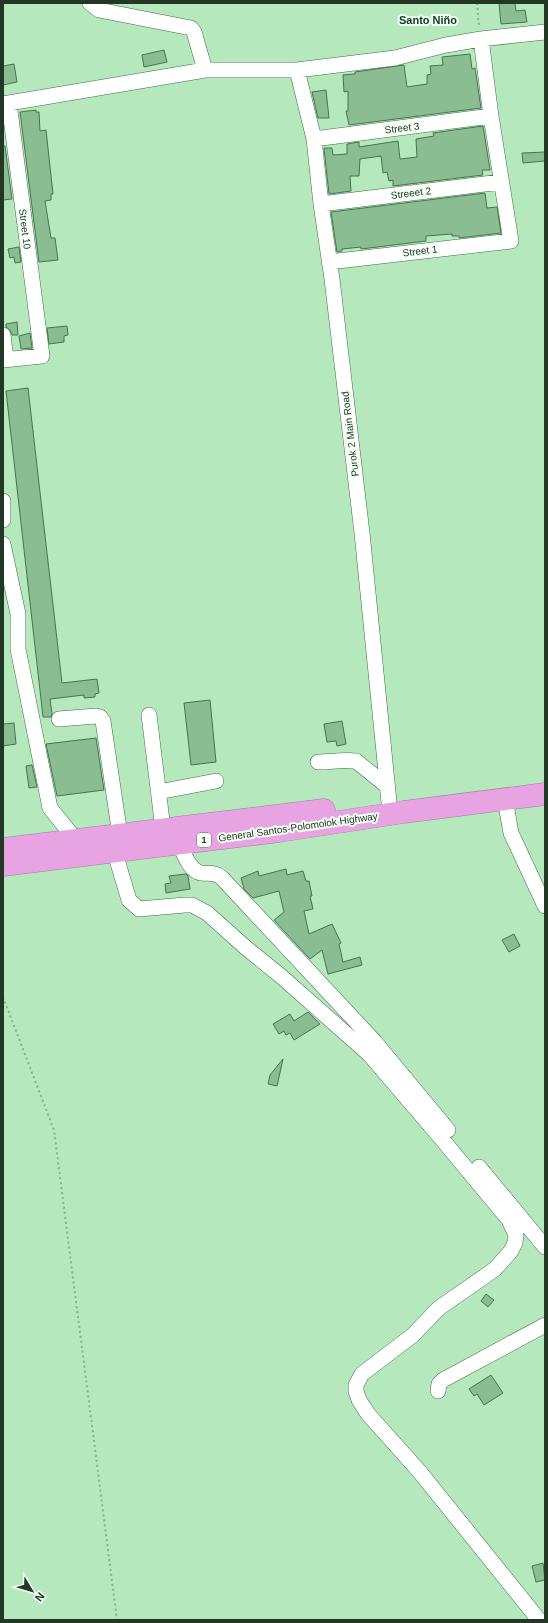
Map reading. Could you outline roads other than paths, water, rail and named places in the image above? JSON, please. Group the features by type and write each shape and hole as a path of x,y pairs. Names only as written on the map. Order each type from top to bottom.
{"highway":[{"name":"1","path":"171,836 388,794 545,782"},
{"name":"General Santos-Polomolok Highway","path":"3,865 115,841 171,836 278,831 404,812 545,794"},
{"name":"1","path":"3,849 76,840 115,841"}],"street":[{"path":"90,3 100,10 191,28 194,32 205,70"},
{"path":"6,104 205,70 297,70 395,58 446,45 481,39 545,32"},
{"path":"481,39 501,182"},
{"name":"Purok 2 Main Road","path":"297,70 314,139 361,526 388,794"},
{"name":"Street 10","path":"5,359 42,356 6,104"},
{"name":"Street 3","path":"314,139 491,116"},
{"name":"Streeet 2","path":"321,204 501,182"},
{"name":"Street 1","path":"329,262 511,241 501,182"},
{"path":"3,335 5,359"},
{"path":"3,501 3,520"},
{"path":"3,544 18,614 18,649 50,808 76,840"},
{"path":"149,715 158,792 171,836 192,868 200,872 214,873 222,878 375,1042 545,1247"},
{"path":"59,719 96,716 100,717 103,721 115,841 129,900 132,904 139,909 192,905 207,912 245,947 282,976 370,1056 437,1132 511,1223 516,1235 515,1243 511,1252 504,1260 495,1269 439,1308 413,1335 362,1374 356,1385 356,1391 359,1400 368,1414 418,1471 539,1620"},
{"path":"318,762 350,760 356,762 388,794"},
{"path":"158,792 216,781"},
{"path":"505,799 511,833 545,906"},
{"path":"438,1391 439,1384 443,1380 545,1325"}],"district":[{"name":"Santo Niño","path":"428,20"}]}
